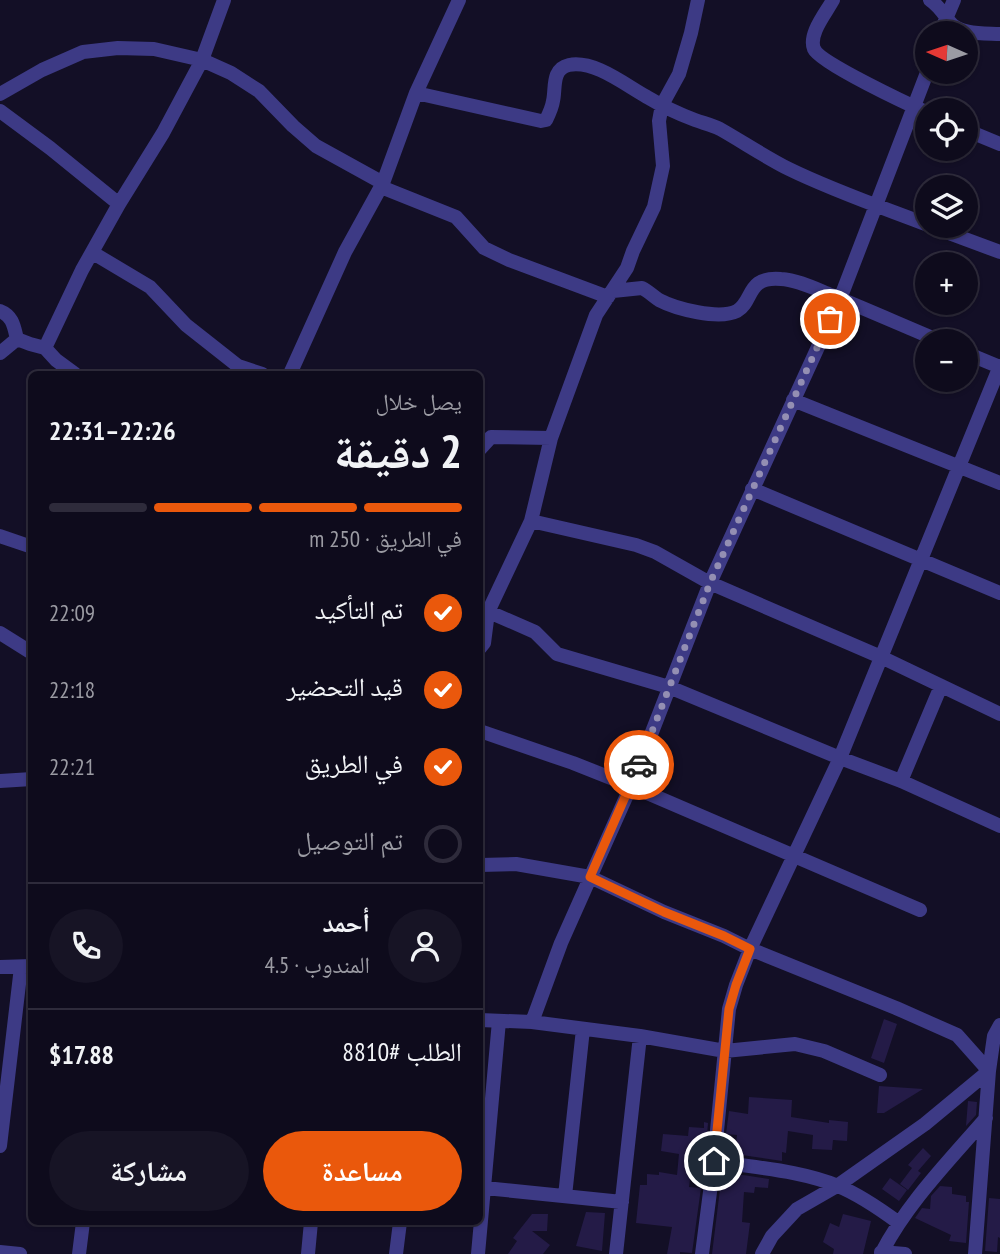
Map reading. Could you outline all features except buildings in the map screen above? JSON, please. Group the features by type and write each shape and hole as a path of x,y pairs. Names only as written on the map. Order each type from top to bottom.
{"street":[{"path":"45,348 82,270 163,133 202,60 224,0"},
{"path":"291,371 345,252 382,185 416,93 459,0"},
{"path":"483,644 484,610 531,521 551,438 596,316 627,268 649,220 659,190 663,166 659,121 662,105 679,74 698,0"},
{"path":"833,0 814,35 814,49 817,54 915,107"},
{"path":"930,0 938,5 956,28 1000,34"},
{"path":"944,21 954,0"},
{"path":"0,94 41,70 83,52 118,48 154,49 202,60 231,73 259,91 316,146 382,185 456,217 484,248 519,264 610,294 642,288 658,300 697,312 720,314 736,311 743,306 751,290 760,282 771,279 790,281 915,330"},
{"path":"416,93 541,121 546,120 554,98 553,88 557,76 567,65 577,65 603,72 662,105 719,129 788,168 915,220"},
{"path":"0,111 119,204"},
{"path":"532,1022 561,943 631,786 710,583 840,299 875,205 915,122"},
{"path":"978,135 1000,144"},
{"path":"963,238 1000,252"},
{"path":"93,253 150,287 186,325 238,366 253,371"},
{"path":"0,311 11,319 17,339"},
{"path":"17,339 45,348 71,371"},
{"path":"0,353 17,339"},
{"path":"702,1254 729,1009 736,985 750,949 840,758 1000,367 978,357"},
{"path":"793,400 1000,483"},
{"path":"483,446 491,437 551,438"},
{"path":"752,489 1000,593"},
{"path":"531,521 636,545 655,552 710,583 881,657 1000,714"},
{"path":"0,536 28,546"},
{"path":"484,610 535,632 557,654 669,687 901,781 1000,826"},
{"path":"0,633 28,650"},
{"path":"901,781 941,686"},
{"path":"483,732 631,786 920,910"},
{"path":"0,781 28,779"},
{"path":"483,865 516,864 590,877 664,912 957,1035 989,1071"},
{"path":"0,967 26,967 0,1146"},
{"path":"483,1020 532,1022 640,1036 725,1051 795,1044 824,1051 880,1075"},
{"path":"483,1207 499,1021"},
{"path":"975,1254 989,1071 994,1036 1000,1025"},
{"path":"565,1196 583,1029"},
{"path":"615,1254 640,1036"},
{"path":"762,1254 772,1236 797,1209 925,1125 989,1071"},
{"path":"905,1254 881,1253 922,1192 986,1118"},
{"path":"714,1161 810,1177 837,1185 856,1194 899,1223"},
{"path":"485,1188 622,1202"},
{"path":"79,1254 83,1225"},
{"path":"308,1254 311,1225"},
{"path":"396,1254 400,1225"},
{"path":"478,1254 481,1225"},
{"path":"0,1252 20,1254"}],"way so far":[{"path":"639,765 710,583 830,319"}],"route":[{"path":"639,765 590,877 750,949 729,1009 714,1161"}]}
